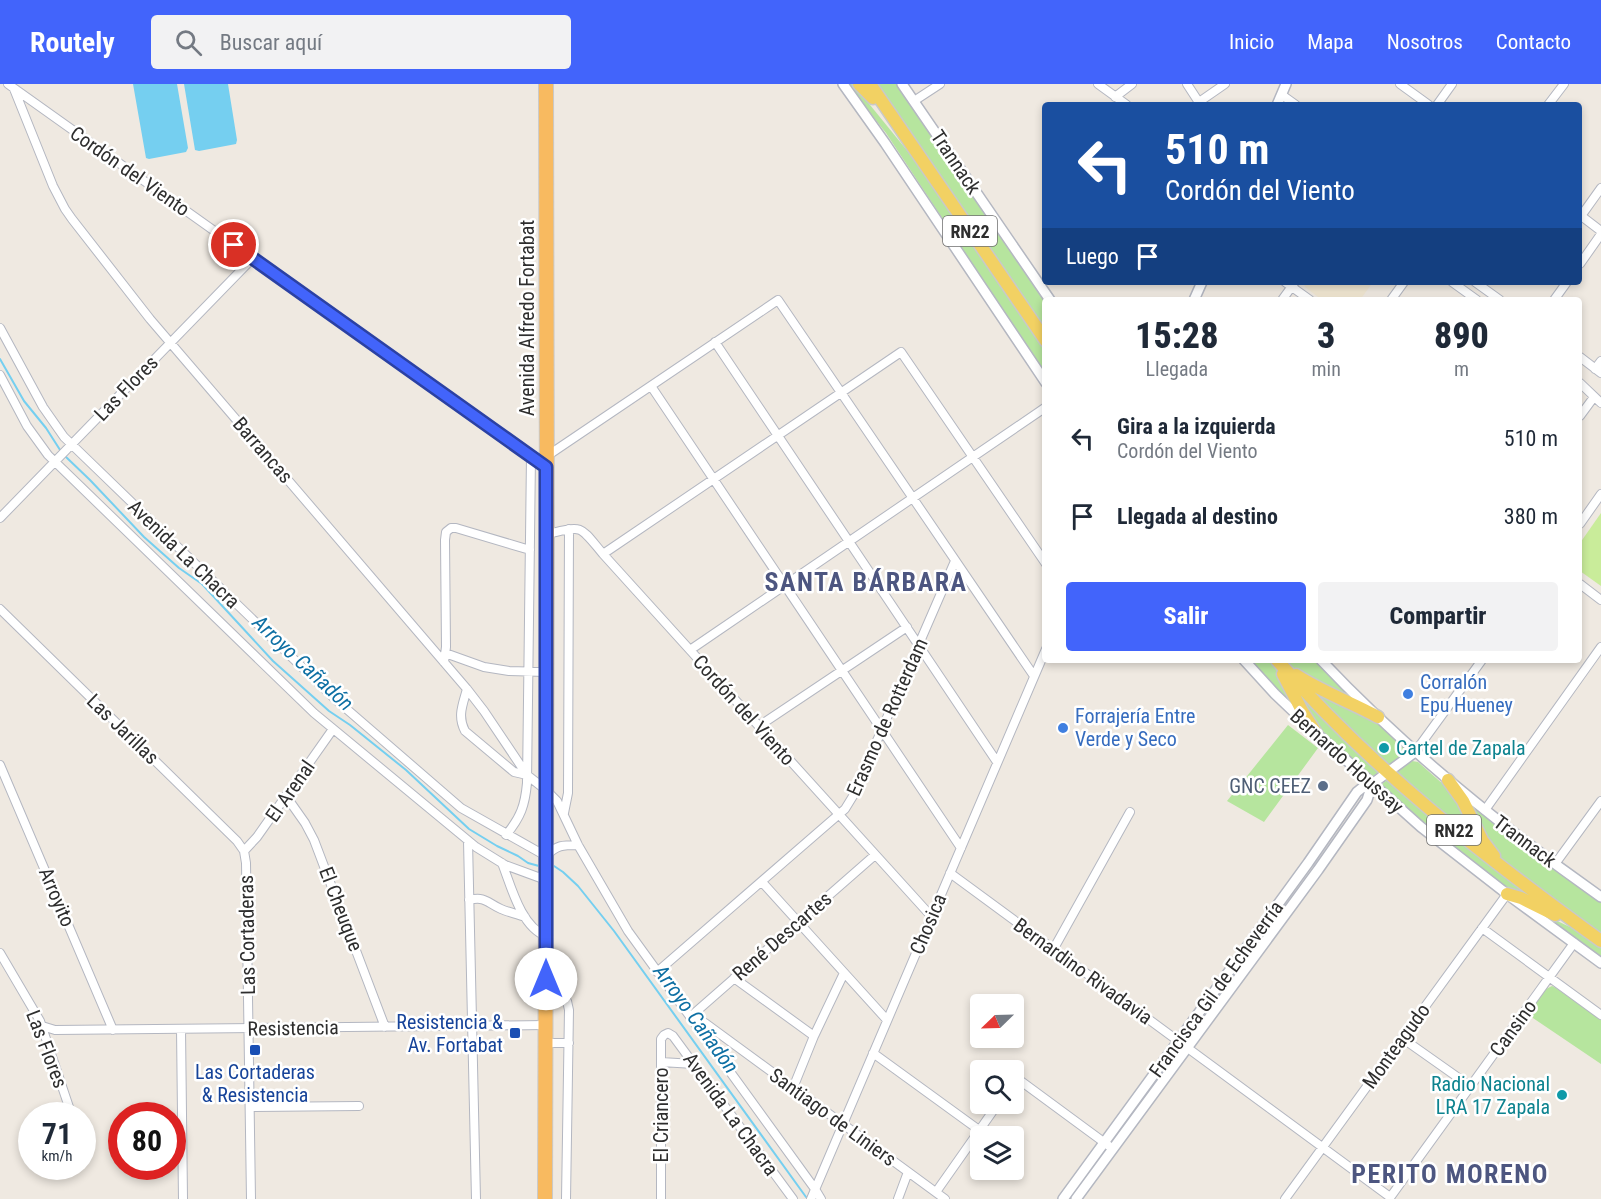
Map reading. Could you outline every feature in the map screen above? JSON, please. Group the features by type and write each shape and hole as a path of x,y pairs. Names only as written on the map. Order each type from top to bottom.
{"highway":[{"name":"Avenida Alfredo Fortabat","path":"545,1199 546,84"}],"main road":[{"path":"859,84 897,123"},
{"name":"RN22","path":"870,84 1042,337"},
{"path":"1278,663 1302,711 1316,733"},
{"name":"RN22","path":"1279,663 1388,773 1448,825 1601,941"},
{"path":"1280,663 1311,684 1378,717"},
{"path":"1448,780 1467,807 1488,848 1523,884"},
{"path":"1507,894 1576,923"}],"street":[{"path":"843,84 1042,377"},
{"name":"Trannack","path":"902,84 1048,297"},
{"path":"914,101 940,84"},
{"path":"1098,84 1122,102"},
{"path":"1115,97 1132,84"},
{"path":"1187,84 1199,102"},
{"path":"1201,102 1225,84"},
{"path":"1400,84 1422,102"},
{"path":"1439,102 1452,84"},
{"path":"1550,102 1564,84"},
{"name":"Cordón del Viento","path":"11,86 531,456 546,462"},
{"name":"Barrancas","path":"11,86 65,209 171,343 445,657 527,775 546,790"},
{"path":"1283,88 1294,102"},
{"path":"1582,213 1601,188"},
{"path":"1582,218 1601,232 1582,261"},
{"name":"Las Flores","path":"0,518 253,258"},
{"path":"1291,285 1306,297"},
{"path":"1456,285 1474,297"},
{"path":"1479,285 1496,297"},
{"path":"546,462 651,386 778,300 1034,676"},
{"name":"Avenida La Chacra","path":"0,328 43,407 71,445 324,690 461,808 546,856"},
{"path":"715,342 997,762"},
{"path":"603,554 901,352 1042,558"},
{"path":"1582,363 1598,371 1601,361"},
{"name":"Avenida La Chacra","path":"0,375 27,426 54,462 314,713 468,841 502,863 546,880"},
{"path":"651,386 961,848"},
{"path":"1582,386 1601,403"},
{"path":"1582,413 1594,397"},
{"path":"690,650 1042,409"},
{"path":"506,835 522,810 527,775 531,456"},
{"path":"1582,516 1601,494"},
{"path":"530,550 456,528 451,528 446,532 445,657 484,668 546,672"},
{"name":"Cordón del Viento","path":"569,530 577,528 583,530 931,916"},
{"path":"547,534 569,530 568,793 564,813"},
{"name":"Erasmo de Rotterdam","path":"657,972 840,815 853,796 955,561"},
{"path":"1582,586 1601,600"},
{"name":"Las Jarillas","path":"0,609 244,851"},
{"path":"759,726 907,627"},
{"path":"1485,810 1601,647"},
{"name":"Chosica","path":"811,1199 1042,658"},
{"name":"Bernardo Houssay","path":"1247,663 1316,733 1447,849 1601,963"},
{"name":"Trannack","path":"1324,663 1415,752 1448,780 1601,897"},
{"path":"1329,669 1333,663"},
{"path":"1415,752 1480,663"},
{"path":"467,689 460,715 465,731 514,772 527,775"},
{"name":"El Arenal","path":"244,851 257,837 333,729"},
{"name":"Francisca Gil de Echeverría","path":"1076,1199 1108,1145 1178,1041 1357,792 1388,773 1415,752"},
{"name":"Arroyito","path":"0,765 113,1030"},
{"name":"Francisca Gil de Echeverría","path":"1063,1199 1187,1048 1318,870 1367,800 1372,784"},
{"name":"Avenida La Chacra","path":"546,790 557,801 564,813 578,845 628,931 821,1199"},
{"name":"El Cheuque","path":"286,796 305,822 314,840 385,1027"},
{"path":"1555,864 1601,801"},
{"path":"1053,950 1130,812"},
{"path":"468,841 476,1199"},
{"path":"546,856 554,848 562,845 578,845"},
{"name":"Las Cortaderas","path":"244,851 251,1199"},
{"name":"René Descartes","path":"690,1017 875,855"},
{"path":"502,863 530,926 546,936"},
{"path":"1308,863 1318,870"},
{"name":"Bernardino Rivadavia","path":"950,873 1389,1198"},
{"path":"762,882 887,1020"},
{"name":"Monteagudo","path":"1285,1199 1507,894"},
{"path":"469,900 479,897 501,909 525,917"},
{"path":"1482,928 1601,1015"},
{"name":"Cansino","path":"1389,1198 1574,943"},
{"name":"Las Flores","path":"0,953 42,1026 67,1102"},
{"path":"794,1088 814,1036 844,973"},
{"path":"734,978 814,1036"},
{"path":"546,1000 567,1001 569,1010 566,1199"},
{"name":"Santiago de Liniers","path":"690,1017 705,1023 945,1199"},
{"name":"Resistencia","path":"42,1026 55,1030 113,1030 546,1025"},
{"path":"181,1029 183,1199"},
{"name":"Avenida La Chacra","path":"666,1034 673,1036 793,1199"},
{"name":"El Criancero","path":"662,1199 661,1039 666,1034"},
{"path":"1402,1038 1470,1086"},
{"path":"546,1042 569,1043"},
{"path":"873,1053 973,1126"},
{"path":"661,1062 694,1064"},
{"path":"1024,1083 1108,1145"},
{"path":"250,1107 359,1106"},
{"path":"936,1192 970,1143"},
{"path":"898,1199 908,1172"}],"shaded area":[{"path":"1304,285 1371,285 1362,297 1318,297"}],"green space":[{"path":"847,84 853,84 918,164 1042,347 1042,369 886,133"},
{"path":"877,84 898,84 1044,297 1042,297 1042,325"},
{"path":"1601,513 1601,586 1582,572 1582,540"},
{"path":"1252,663 1272,663 1300,713"},
{"path":"1287,663 1318,663 1358,703 1295,671"},
{"path":"1289,679 1379,772 1373,776 1369,774 1314,723"},
{"path":"1302,682 1375,719 1406,749 1405,754 1386,766"},
{"path":"1288,725 1318,748 1264,822 1227,801"},
{"path":"1412,761 1418,762 1453,793 1486,850 1397,772"},
{"path":"1386,781 1551,910 1501,884 1424,825 1382,786"},
{"path":"1466,800 1601,901 1601,934 1499,856 1487,843"},
{"path":"1536,911 1570,927 1601,948 1601,959"},
{"path":"1552,986 1601,1020 1601,1064 1527,1014 1546,989"}],"water":[{"path":"133,84 177,84 188,148 186,152 146,158"},
{"path":"184,84 228,84 236,144 195,150"}],"waterway":[{"name":"Arroyo Cañadón","path":"0,359 24,401 46,428 62,453"},
{"name":"Arroyo Cañadón","path":"66,457 144,537 179,568 202,584 273,661 329,711 406,770 469,829 528,863 539,866"},
{"name":"Arroyo Cañadón","path":"554,866 578,886 614,931 806,1197"}],"place":[{"name":"Corralón Epu Hueney","path":"1408,694"},
{"name":"Forrajería Entre Verde y Seco","path":"1063,728"},
{"name":"Cartel de Zapala","path":"1384,748"},
{"name":"GNC CEEZ","path":"1323,786"},
{"name":"Resistencia & Av. Fortabat","path":"515,1033"},
{"name":"Las Cortaderas & Resistencia","path":"255,1050"},
{"name":"Radio Nacional LRA 17 Zapala","path":"1562,1095"}],"district":[{"name":"SANTA BÁRBARA","path":"866,582"},
{"name":"PERITO MORENO","path":"1450,1174"}],"route":[{"path":"234,245 546,467 546,979"}]}
